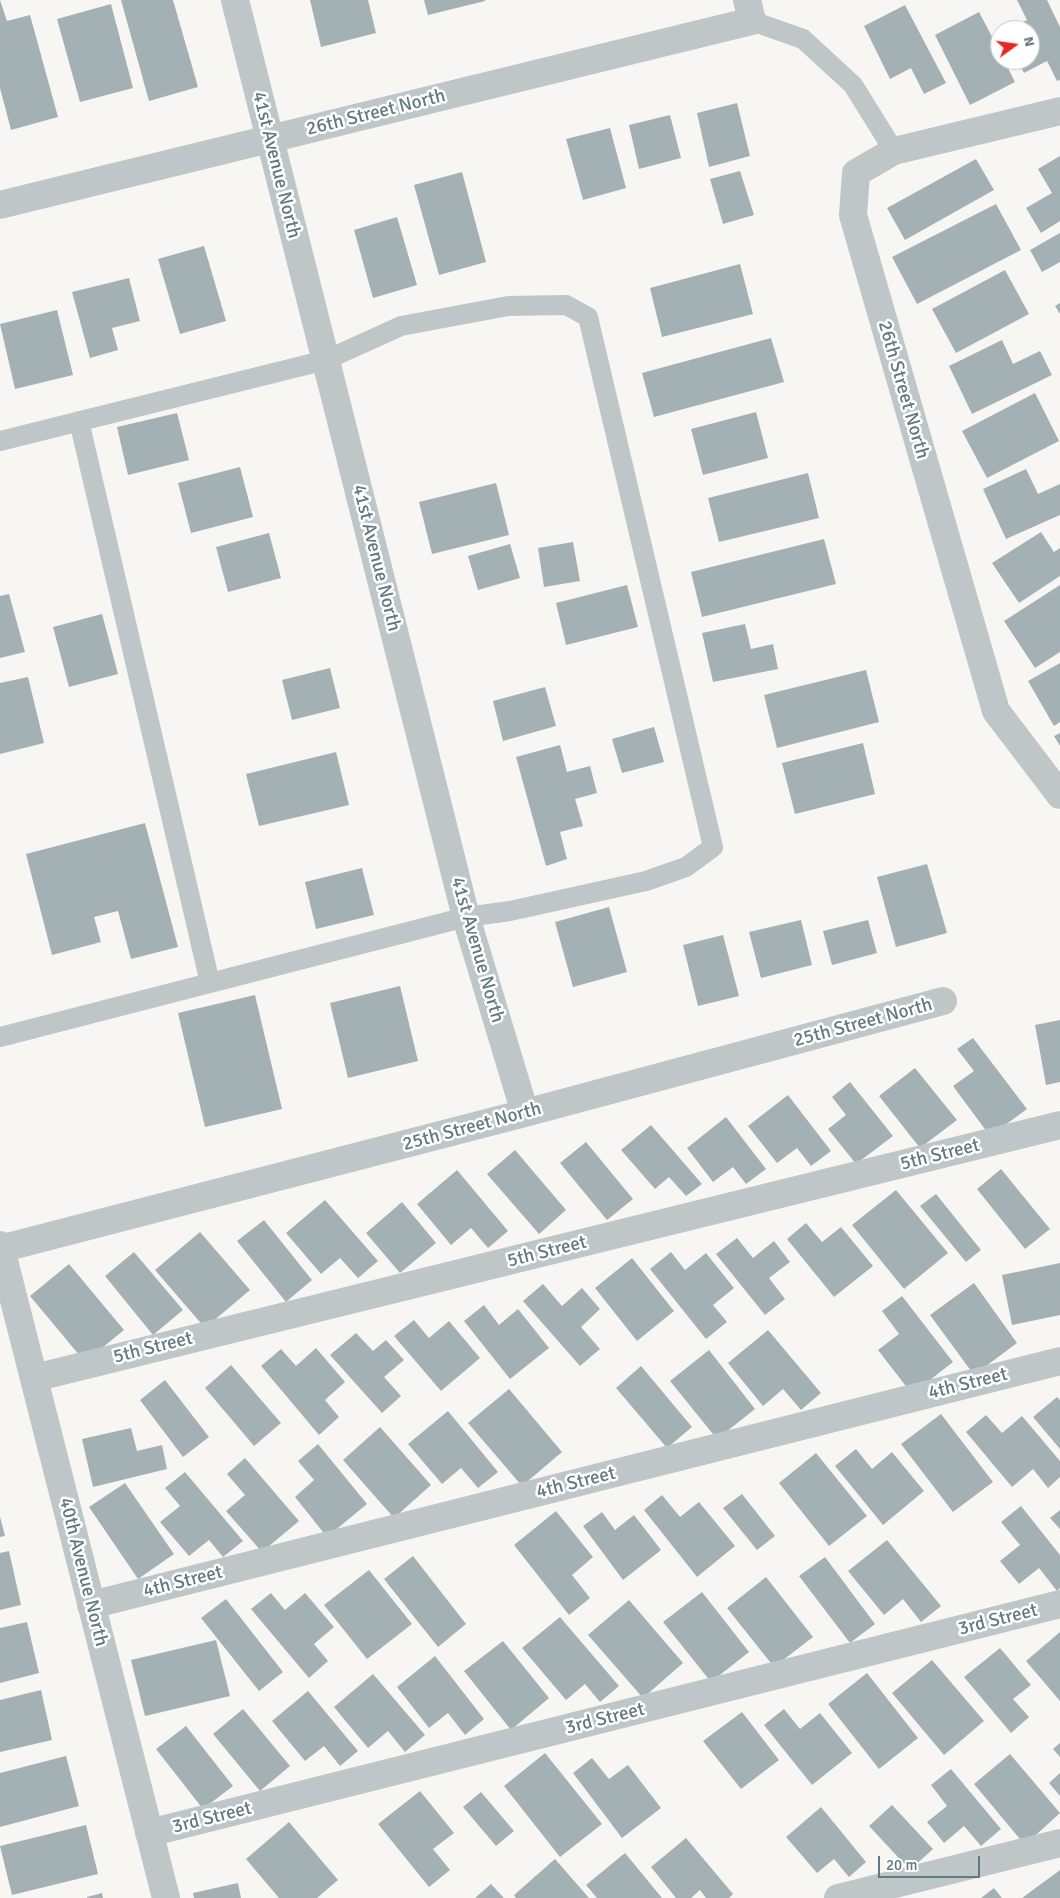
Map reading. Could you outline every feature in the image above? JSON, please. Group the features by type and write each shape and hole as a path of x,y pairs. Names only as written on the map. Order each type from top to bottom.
{"street":[{"name":"41st Avenue North","path":"235,0 466,917 525,1113"},
{"name":"26th Street North","path":"0,205 270,140 749,10"},
{"name":"26th Street North","path":"1060,111 894,151 856,173 853,215 996,711 1060,795"},
{"name":"25th Street North","path":"0,1248 525,1113 943,1001"},
{"name":"5th Street","path":"34,1378 1059,1130"},
{"name":"40th Avenue North","path":"0,1248 166,1898"},
{"name":"4th Street","path":"92,1605 1060,1361"},
{"name":"3rd Street","path":"150,1833 1060,1604"},
{"path":"838,1898 1060,1843"}],"lane":[{"path":"749,10 803,39 853,85 894,151"},
{"path":"0,441 326,360 401,326 508,306 566,305 588,317 713,847 686,867 646,881 510,911 466,917 0,1038"},
{"path":"79,421 210,983"}],"building":[{"path":"0,0 7,21 30,15 58,117 11,130 0,88"},
{"path":"121,0 173,0 198,87 149,101"},
{"path":"310,0 368,0 376,33 321,47"},
{"path":"424,0 485,0 485,1 428,15"},
{"path":"1017,0 1047,0 1060,27 1060,80 1057,81 1047,61 1040,65 1040,20 1027,20"},
{"path":"111,4 133,88 80,102 57,19"},
{"path":"905,5 946,83 924,94 911,68 890,79 864,26"},
{"path":"979,12 990,33 990,70 1009,70 1015,82 970,105 935,35"},
{"path":"737,103 750,156 709,167 697,113"},
{"path":"670,115 681,158 639,169 629,125"},
{"path":"610,128 626,188 583,200 566,139"},
{"path":"1060,156 1060,221 1041,233 1026,208 1052,193 1038,169"},
{"path":"976,159 994,190 905,240 887,208"},
{"path":"740,171 754,215 723,224 710,179"},
{"path":"462,172 486,262 439,275 414,185"},
{"path":"996,204 1021,250 917,304 892,257"},
{"path":"397,217 417,285 373,298 354,230"},
{"path":"1060,233 1060,262 1042,272 1030,250"},
{"path":"204,246 226,321 180,334 158,259"},
{"path":"740,264 753,314 662,337 650,288"},
{"path":"1005,270 1029,314 956,353 932,309"},
{"path":"129,278 140,321 112,328 118,350 90,358 72,292"},
{"path":"1060,303 1060,314 1055,306"},
{"path":"57,310 73,375 15,389 0,324"},
{"path":"771,338 784,382 654,417 642,373"},
{"path":"1002,340 1013,364 1040,351 1052,375 972,414 949,366"},
{"path":"1035,393 1059,441 987,478 962,431"},
{"path":"756,412 768,458 703,475 691,429"},
{"path":"177,413 189,460 128,475 117,427"},
{"path":"240,467 253,517 191,533 178,483"},
{"path":"1026,469 1038,494 1060,484 1060,515 1006,539 983,489"},
{"path":"808,473 819,518 719,542 708,498"},
{"path":"496,483 509,535 432,554 419,502"},
{"path":"1041,532 1054,552 1060,548 1060,576 1019,603 992,563"},
{"path":"269,533 281,578 228,592 216,547"},
{"path":"824,539 836,584 702,617 691,572"},
{"path":"573,542 580,581 544,587 538,548"},
{"path":"510,544 520,578 478,590 468,556"},
{"path":"627,585 638,627 566,645 556,603"},
{"path":"1060,585 1060,652 1035,668 1004,621"},
{"path":"9,594 25,652 0,658 0,596"},
{"path":"102,614 118,674 69,687 53,627"},
{"path":"745,624 751,649 773,644 778,669 713,682 702,633"},
{"path":"1060,663 1060,722 1054,726 1028,681"},
{"path":"330,668 340,708 292,720 282,680"},
{"path":"866,670 879,722 777,748 764,695"},
{"path":"28,677 44,743 0,754 0,683"},
{"path":"545,687 556,726 503,741 493,701"},
{"path":"654,727 664,762 622,773 612,739"},
{"path":"1060,733 1060,746 1054,736"},
{"path":"863,743 875,794 795,814 782,763"},
{"path":"560,745 567,772 590,766 597,793 575,799 583,826 560,832 567,859 546,866 516,757"},
{"path":"336,752 349,805 259,826 246,774"},
{"path":"145,823 178,947 131,959 118,911 94,917 101,942 52,955 26,854"},
{"path":"927,864 947,933 896,947 877,877"},
{"path":"362,868 374,915 316,929 305,882"},
{"path":"609,907 627,972 573,987 555,922"},
{"path":"801,920 812,965 761,978 749,932"},
{"path":"868,920 877,953 832,965 823,931"},
{"path":"723,935 739,996 698,1006 683,945"},
{"path":"400,986 418,1061 348,1078 330,1003"},
{"path":"255,995 282,1109 205,1127 178,1013"},
{"path":"1060,1020 1060,1082 1046,1085 1035,1025"},
{"path":"973,1038 1027,1109 990,1136 953,1086 974,1071 957,1049"},
{"path":"915,1068 957,1120 920,1148 879,1096"},
{"path":"850,1082 893,1136 856,1164 828,1129 846,1115 832,1097"},
{"path":"788,1095 831,1151 811,1166 797,1148 777,1163 748,1126"},
{"path":"726,1117 766,1169 746,1184 733,1167 713,1182 687,1148"},
{"path":"651,1125 702,1184 686,1196 669,1177 655,1189 621,1150"},
{"path":"586,1142 633,1199 607,1220 560,1163"},
{"path":"515,1150 566,1210 539,1234 487,1174"},
{"path":"1001,1169 1050,1229 1025,1249 977,1189"},
{"path":"457,1170 508,1231 488,1248 471,1228 451,1245 417,1204"},
{"path":"896,1190 948,1253 904,1289 852,1225"},
{"path":"936,1194 981,1250 966,1262 920,1206"},
{"path":"325,1200 378,1261 358,1278 340,1258 321,1274 286,1233"},
{"path":"402,1202 436,1243 400,1273 366,1233"},
{"path":"264,1220 312,1280 286,1302 237,1241"},
{"path":"806,1223 822,1242 841,1227 873,1266 834,1297 787,1239"},
{"path":"200,1232 250,1290 205,1328 155,1270"},
{"path":"737,1238 753,1258 774,1241 790,1262 769,1278 785,1299 765,1315 716,1254"},
{"path":"134,1252 183,1310 153,1335 105,1276"},
{"path":"671,1252 685,1270 706,1253 734,1288 713,1305 727,1322 706,1339 650,1269"},
{"path":"632,1258 674,1311 637,1341 595,1288"},
{"path":"1060,1263 1060,1315 1012,1325 1002,1275"},
{"path":"69,1264 124,1330 85,1362 30,1296"},
{"path":"974,1283 1017,1343 974,1375 930,1315"},
{"path":"543,1284 562,1306 582,1288 600,1309 581,1327 600,1349 580,1366 523,1301"},
{"path":"902,1296 953,1362 912,1394 878,1350 899,1334 882,1311"},
{"path":"484,1305 499,1325 518,1309 549,1348 510,1379 464,1321"},
{"path":"414,1320 429,1338 449,1321 480,1358 441,1391 394,1336"},
{"path":"768,1330 821,1393 801,1410 783,1389 763,1406 728,1363"},
{"path":"356,1333 373,1351 386,1340 404,1360 384,1377 401,1396 382,1413 330,1355"},
{"path":"316,1348 345,1382 325,1400 339,1417 319,1435 261,1366 281,1349 296,1366"},
{"path":"709,1350 755,1409 717,1439 670,1381"},
{"path":"231,1365 281,1423 254,1446 205,1388"},
{"path":"641,1366 692,1427 667,1448 616,1388"},
{"path":"165,1380 209,1437 183,1457 140,1400"},
{"path":"509,1389 562,1452 522,1486 468,1423"},
{"path":"1057,1397 1060,1400 1060,1449 1033,1417"},
{"path":"448,1411 498,1472 478,1488 461,1468 442,1484 408,1444"},
{"path":"941,1414 993,1482 953,1512 901,1444"},
{"path":"986,1415 1002,1433 1022,1416 1060,1461 1060,1477 1048,1488 1033,1469 1012,1487 966,1432"},
{"path":"380,1427 431,1485 394,1518 343,1460"},
{"path":"131,1428 137,1451 162,1445 167,1469 93,1487 82,1439"},
{"path":"318,1444 367,1504 327,1537 295,1497 314,1480 298,1461"},
{"path":"856,1449 872,1469 892,1452 924,1491 883,1525 835,1466"},
{"path":"816,1453 867,1516 829,1546 779,1483"},
{"path":"245,1458 299,1521 262,1552 226,1511 245,1495 227,1474"},
{"path":"185,1472 243,1541 223,1557 209,1540 189,1556 160,1522 180,1506 165,1488"},
{"path":"125,1483 174,1554 138,1579 89,1507"},
{"path":"742,1494 775,1536 757,1550 723,1508"},
{"path":"662,1495 680,1517 699,1502 735,1546 697,1577 644,1510"},
{"path":"1021,1506 1060,1555 1060,1588 1057,1591 1039,1568 1019,1584 1000,1561 1020,1545 1001,1522"},
{"path":"1060,1510 1060,1529 1050,1518"},
{"path":"556,1511 593,1557 572,1575 590,1598 569,1615 514,1545"},
{"path":"602,1512 615,1530 634,1515 661,1550 623,1580 583,1526"},
{"path":"0,1517 5,1536 0,1537"},
{"path":"887,1540 941,1606 921,1622 903,1599 884,1615 848,1571"},
{"path":"9,1551 21,1605 0,1610 0,1553"},
{"path":"413,1556 466,1624 438,1647 384,1579"},
{"path":"825,1557 875,1624 850,1643 799,1576"},
{"path":"369,1570 412,1624 367,1659 324,1605"},
{"path":"766,1577 813,1637 774,1667 727,1608"},
{"path":"702,1592 749,1652 711,1682 663,1622"},
{"path":"271,1593 285,1610 305,1593 334,1627 314,1644 328,1661 309,1678 251,1609"},
{"path":"226,1599 283,1672 259,1691 201,1618"},
{"path":"629,1600 683,1663 643,1698 588,1635"},
{"path":"560,1617 619,1686 600,1702 585,1684 566,1700 522,1648"},
{"path":"27,1622 39,1673 0,1683 0,1628"},
{"path":"1060,1632 1060,1701 1026,1661"},
{"path":"216,1640 230,1696 145,1716 131,1660"},
{"path":"503,1641 549,1698 511,1730 464,1671"},
{"path":"1000,1648 1031,1685 1013,1699 1029,1717 1011,1733 964,1677"},
{"path":"435,1656 484,1719 465,1735 448,1713 429,1728 397,1687"},
{"path":"932,1660 984,1721 944,1755 892,1693"},
{"path":"867,1673 918,1738 879,1769 828,1704"},
{"path":"373,1674 425,1735 405,1752 388,1731 368,1748 334,1707"},
{"path":"41,1690 52,1740 0,1752 0,1700"},
{"path":"308,1691 358,1751 340,1766 324,1746 305,1761 272,1721"},
{"path":"243,1709 290,1766 260,1791 213,1734"},
{"path":"784,1709 800,1729 820,1713 852,1753 812,1785 764,1725"},
{"path":"742,1712 779,1760 741,1789 703,1741"},
{"path":"186,1726 233,1786 203,1809 156,1749"},
{"path":"1060,1743 1060,1757 1053,1749"},
{"path":"545,1753 602,1824 560,1857 504,1786"},
{"path":"1010,1754 1060,1813 1025,1845 974,1784"},
{"path":"66,1756 79,1806 0,1827 0,1773"},
{"path":"592,1758 609,1779 628,1765 661,1808 622,1838 573,1773"},
{"path":"951,1769 1001,1829 981,1846 964,1826 944,1843 927,1822 947,1806 931,1785"},
{"path":"1060,1773 1060,1796 1049,1783"},
{"path":"420,1791 454,1833 433,1849 450,1870 429,1887 378,1824"},
{"path":"481,1792 514,1831 496,1846 463,1807"},
{"path":"892,1805 933,1849 910,1870 869,1826"},
{"path":"821,1807 866,1862 849,1877 834,1859 817,1873 786,1837"},
{"path":"289,1822 338,1880 317,1898 279,1898 246,1859"},
{"path":"86,1825 98,1874 12,1895 0,1846"},
{"path":"686,1838 733,1894 729,1898 706,1898 700,1890 691,1898 676,1898 651,1867"},
{"path":"625,1853 662,1898 597,1898 586,1885"},
{"path":"555,1859 589,1898 516,1898 514,1895"},
{"path":"1060,1870 1060,1898 1022,1898"},
{"path":"238,1883 241,1898 194,1898 193,1893"},
{"path":"491,1884 504,1898 475,1898"},
{"path":"994,1888 1002,1898 981,1898"},
{"path":"102,1893 103,1898 87,1898 87,1897"}]}
